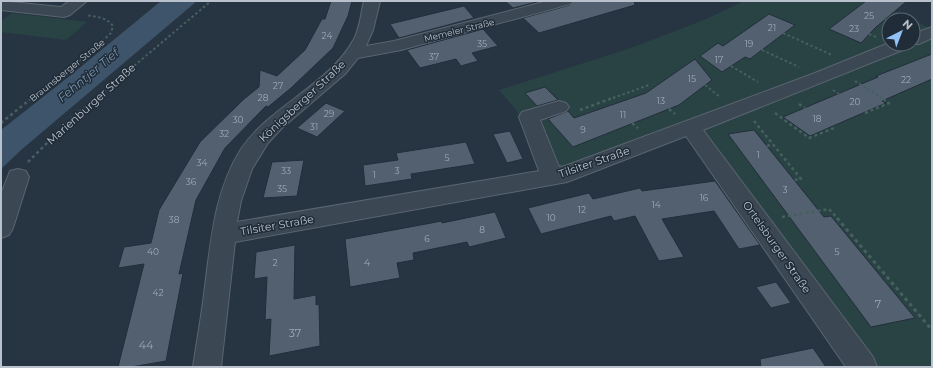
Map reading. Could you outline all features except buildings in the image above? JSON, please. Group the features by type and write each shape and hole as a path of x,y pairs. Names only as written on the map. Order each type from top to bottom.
{"street":[{"path":"1,5 64,12 79,1"},
{"name":"Königsberger Straße","path":"207,367 224,234 232,194 237,178 250,153 269,129 320,86 352,54 362,38 372,1"},
{"name":"Memeler Straße","path":"352,54 395,46 565,1"},
{"path":"921,37 932,32"},
{"name":"Tilsiter Straße","path":"224,234 567,174 882,52"},
{"path":"552,176 529,118 567,109"},
{"name":"Ortelsburger Straße","path":"690,127 863,367"},
{"path":"1,228 18,177"}],"path":[{"name":"Marienburger Straße","path":"18,177 26,163 72,118 210,1"},
{"name":"Braunsberger Straße","path":"1,123 89,53 111,33 113,26 107,20 64,12"},
{"path":"783,33 889,103 865,113"},
{"path":"762,50 837,70"},
{"path":"731,66 759,100 809,138 834,128"},
{"path":"567,109 649,85"},
{"path":"759,100 773,144 801,179 794,180"},
{"path":"766,146 773,144"},
{"path":"758,221 829,209 932,330"}],"green space":[{"path":"744,1 876,1 898,12 881,12 881,52 921,52 921,24 932,29 932,367 863,367 690,127 567,174 539,166 516,110 499,90 628,49 704,20"},
{"path":"12,13 87,22 66,40 1,32 1,21"}],"water":[{"name":"Fehntjer Tief","path":"161,1 197,1 21,150 1,169 1,130"}]}
